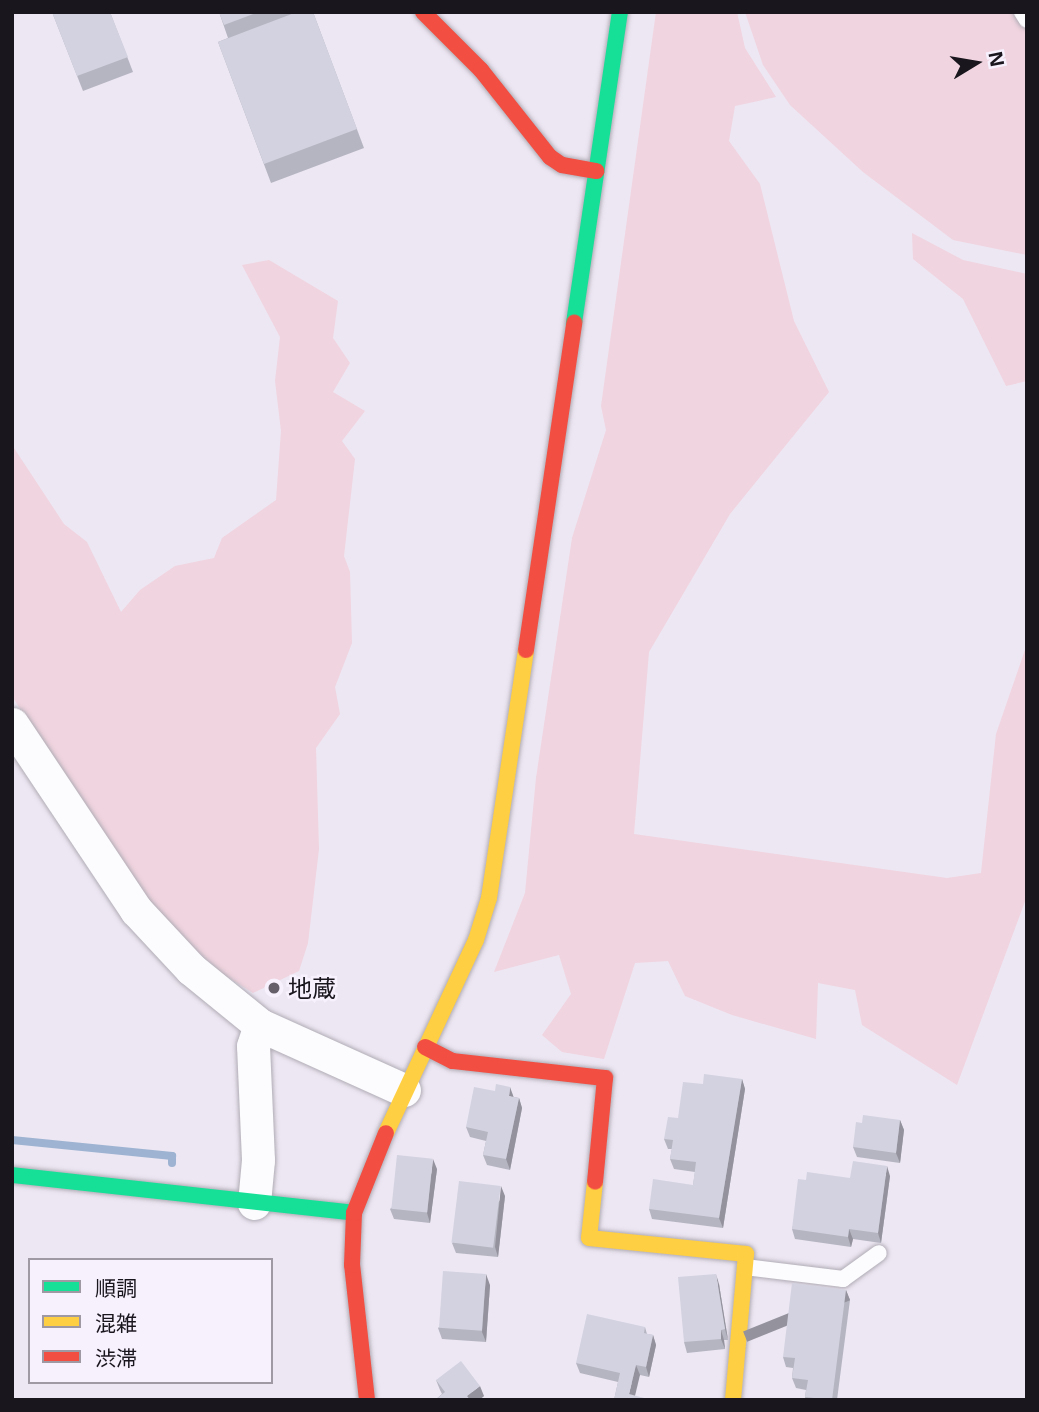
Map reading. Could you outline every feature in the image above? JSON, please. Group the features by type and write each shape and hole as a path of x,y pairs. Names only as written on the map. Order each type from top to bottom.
{"street":[{"path":"423,12 481,70 550,157 562,165 596,171"},
{"path":"368,1400 352,1265 354,1213 404,1090 476,940 489,898 620,12"},
{"path":"12,724 136,910 191,969 260,1025 404,1090"},
{"path":"254,1203 258,1160 253,1046 260,1025"},
{"path":"425,1047 453,1061 605,1078 589,1238 746,1254 733,1400"},
{"path":"12,1175 354,1213"}],"lane":[{"path":"1021,12 1027,20"},
{"path":"745,1267 843,1279 879,1252"}],"shaded area":[{"path":"656,12 737,12 745,48 776,97 735,106 729,141 760,184 794,321 829,392 730,514 649,652 634,834 947,878 981,873 996,734 1027,644 1027,896 957,1085 862,1025 855,990 818,983 816,1039 732,1015 685,996 668,961 635,963 604,1059 562,1052 542,1035 571,994 559,955 494,972 525,893 536,778 572,538 606,430 601,406"},
{"path":"745,12 1027,12 1027,255 953,240 863,172 790,105 763,65"},
{"path":"912,233 963,260 1027,274 1027,381 1006,386 963,299 913,259"},
{"path":"269,260 338,301 333,338 350,363 333,392 365,411 342,441 355,459 344,556 350,572 352,643 335,687 340,714 316,748 319,849 308,943 299,971 253,993 224,975 140,901 12,696 12,445 64,524 87,542 121,612 140,590 175,566 214,558 222,538 276,500 281,431 275,381 280,337 242,265"}],"building":[{"path":"52,12 110,12 128,57 77,76"},
{"path":"219,12 259,12 224,25"},
{"path":"297,12 313,12 357,129 264,164 218,42"},
{"path":"704,1074 742,1079 719,1218 649,1209 653,1179 693,1185 696,1162 670,1159 673,1140 664,1139 668,1117 678,1118 683,1082 703,1084"},
{"path":"496,1084 510,1087 509,1096 519,1098 506,1159 483,1155 488,1132 466,1127 474,1087 495,1091"},
{"path":"863,1115 900,1120 896,1153 853,1147 856,1122 862,1123"},
{"path":"397,1155 433,1159 427,1212 391,1209"},
{"path":"853,1161 887,1166 878,1233 849,1229 848,1237 792,1229 798,1179 806,1180 807,1172 850,1178"},
{"path":"459,1181 501,1186 493,1248 451,1243"},
{"path":"443,1271 486,1274 482,1331 439,1328"},
{"path":"716,1274 725,1329 721,1330 721,1339 684,1342 678,1277"},
{"path":"792,1283 846,1290 832,1400 805,1397 808,1380 792,1378 795,1358 783,1357"},
{"path":"587,1314 645,1327 644,1333 653,1335 646,1367 636,1365 629,1394 648,1400 614,1400 620,1373 576,1363"},
{"path":"461,1361 480,1386 467,1396 470,1400 435,1400 445,1392 436,1380"}],"waterway":[{"path":"12,1140 172,1156 172,1163"}],"traffic: fast":[{"path":"574,323 620,12"},
{"path":"12,1175 354,1213"}],"traffic: slow":[{"path":"386,1133 476,940 489,898 526,650"},
{"path":"595,1182 589,1238 746,1254 733,1400"}],"traffic: jam":[{"path":"423,12 481,70 550,157 562,165 596,171"},
{"path":"526,650 574,323"},
{"path":"425,1047 453,1061 605,1078 595,1182"},
{"path":"367,1400 352,1265 354,1213 386,1133"}],"place":[{"name":"地蔵","path":"274,988"}]}
